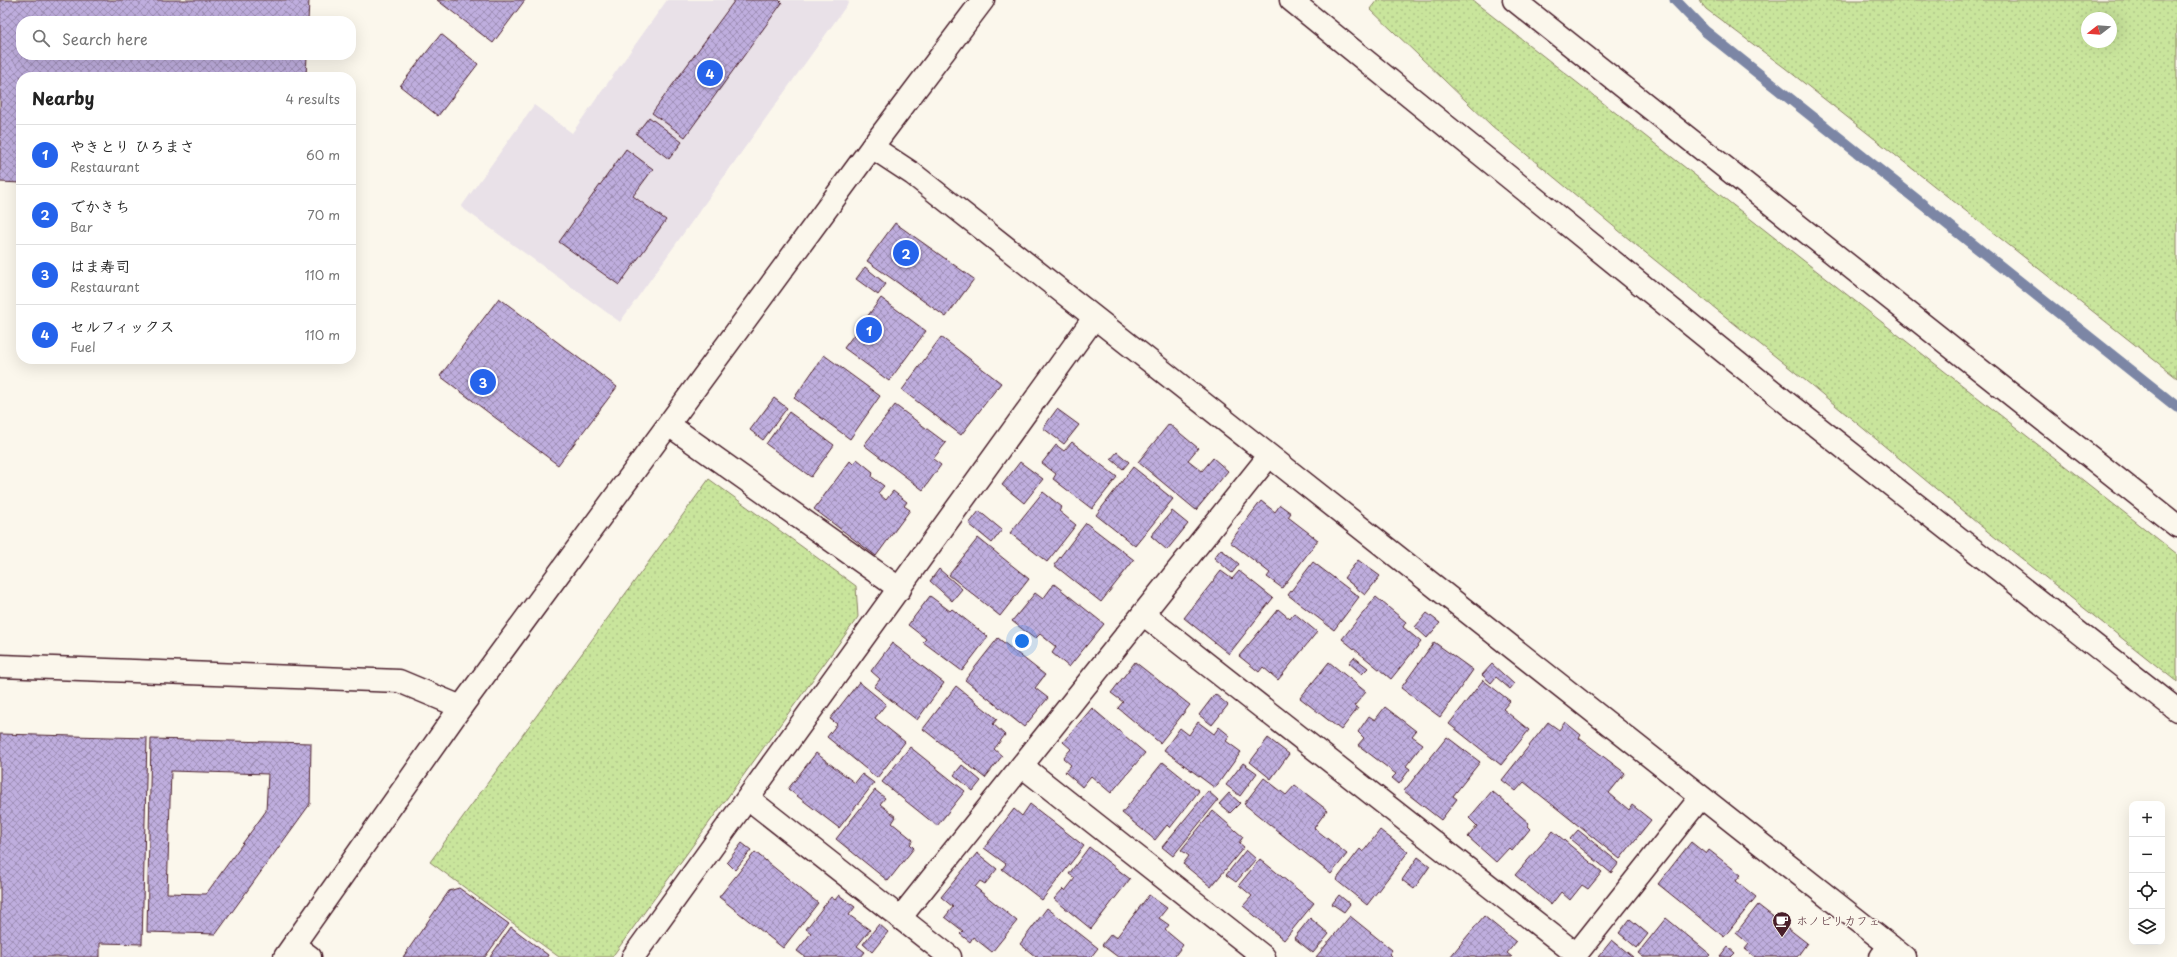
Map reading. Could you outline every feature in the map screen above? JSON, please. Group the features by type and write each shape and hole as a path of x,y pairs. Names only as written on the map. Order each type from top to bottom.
{"street":[{"path":"296,953 461,707 872,148 983,0"},
{"path":"1291,0 1787,403 2177,710"},
{"path":"1514,0 2177,526"},
{"path":"872,148 913,174 1701,797 1892,953"},
{"path":"638,955 1094,318"},
{"path":"669,425 900,589"},
{"path":"900,918 1269,456"},
{"path":"1143,614 1575,956 1701,797"},
{"path":"0,666 398,681 461,707"},
{"path":"1022,766 1264,957"},
{"path":"749,799 950,957"}],"shaded area":[{"path":"667,0 847,0 849,2 620,322 461,207 534,105 572,133"}],"green space":[{"path":"1377,0 1472,0 2177,554 2177,682 1977,523 1811,385 1641,249 1492,126 1370,9"},
{"path":"1699,0 2177,0 2177,378 1785,68 1706,9"},
{"path":"709,479 856,586 858,617 612,957 559,957 430,862"}],"building":[{"path":"0,0 309,0 308,16 16,16 16,60 307,60 306,72 16,72 16,183 0,182"},
{"path":"437,0 525,0 493,43"},
{"path":"735,0 779,0 782,3 685,137 652,113"},
{"path":"441,34 478,64 438,116 400,86"},
{"path":"649,117 682,142 669,159 636,134"},
{"path":"626,149 653,169 633,196 666,220 619,285 559,242"},
{"path":"895,223 974,279 946,317 867,261"},
{"path":"865,267 886,284 878,295 856,279"},
{"path":"499,298 617,387 558,465 440,376"},
{"path":"881,298 926,331 889,381 844,348"},
{"path":"941,337 1001,383 961,435 902,390"},
{"path":"824,355 880,396 850,439 794,398"},
{"path":"774,398 787,408 763,440 750,430"},
{"path":"895,405 946,443 933,459 941,465 923,490 864,445"},
{"path":"1057,409 1079,425 1064,444 1043,428"},
{"path":"789,412 834,445 811,477 766,444"},
{"path":"1169,424 1198,448 1188,460 1202,471 1213,458 1228,471 1196,510 1138,462"},
{"path":"1072,442 1117,477 1092,509 1053,479 1056,474 1042,463 1056,445 1064,451"},
{"path":"1117,452 1129,462 1123,469 1111,459"},
{"path":"857,459 873,472 872,477 884,486 878,493 886,500 893,491 907,502 904,506 910,510 876,556 814,509 850,461 853,464"},
{"path":"1020,462 1043,479 1024,503 1002,485"},
{"path":"1133,467 1173,499 1135,546 1096,515"},
{"path":"1043,492 1062,507 1059,511 1076,525 1047,562 1010,533"},
{"path":"1261,501 1275,512 1280,505 1291,513 1288,517 1318,540 1282,588 1267,577 1270,573 1230,542"},
{"path":"979,511 1002,530 992,543 969,524"},
{"path":"1172,511 1188,524 1167,550 1151,536"},
{"path":"1086,523 1134,560 1101,602 1054,565"},
{"path":"978,538 1029,579 1000,616 949,575"},
{"path":"1221,549 1239,564 1232,573 1214,558"},
{"path":"1358,560 1380,576 1365,595 1344,578"},
{"path":"1313,562 1359,597 1334,630 1288,595"},
{"path":"939,569 962,589 952,601 930,581"},
{"path":"1221,571 1232,579 1239,571 1273,598 1229,654 1184,618"},
{"path":"1054,584 1104,624 1069,667 1052,653 1056,647 1040,634 1035,639 1012,621 1035,593 1043,599"},
{"path":"930,596 950,611 952,609 988,637 962,671 923,642 926,639 908,625"},
{"path":"1376,597 1406,622 1403,627 1421,642 1391,679 1342,639"},
{"path":"1278,609 1290,619 1294,613 1317,632 1278,680 1263,667 1259,672 1239,656"},
{"path":"1427,613 1440,623 1427,638 1415,627"},
{"path":"998,638 1045,675 1035,688 1048,698 1024,727 965,680"},
{"path":"1434,642 1473,670 1440,717 1401,688"},
{"path":"892,643 944,683 917,720 874,687 880,679 871,671"},
{"path":"1354,657 1368,668 1362,674 1349,663"},
{"path":"1135,662 1190,705 1160,743 1118,708 1123,702 1111,693"},
{"path":"1329,662 1366,692 1354,706 1358,708 1341,730 1300,698"},
{"path":"1492,664 1514,684 1510,689 1496,677 1491,683 1482,675"},
{"path":"1483,680 1510,701 1503,709 1529,730 1501,765 1449,724"},
{"path":"859,682 886,704 875,718 905,742 877,778 827,737 837,724 830,719"},
{"path":"956,686 997,719 993,724 1005,735 994,749 1002,756 985,778 923,729"},
{"path":"1215,694 1228,705 1212,725 1199,715"},
{"path":"1385,707 1416,731 1412,736 1423,744 1406,766 1410,769 1399,784 1392,778 1396,774 1358,745 1364,738 1358,732 1369,716 1375,720"},
{"path":"1092,708 1145,753 1111,793 1091,776 1082,787 1065,772 1071,765 1063,758 1071,749 1063,742"},
{"path":"1198,722 1214,734 1219,727 1230,736 1226,741 1241,752 1215,788 1164,750 1180,728 1189,735"},
{"path":"1548,722 1559,730 1565,722 1581,735 1579,738 1625,773 1609,793 1629,810 1632,805 1651,820 1620,859 1524,782 1516,791 1502,780"},
{"path":"0,734 147,738 142,944 100,943 100,957 0,957"},
{"path":"1447,737 1480,762 1453,796 1457,799 1441,820 1404,791"},
{"path":"1268,738 1289,754 1271,779 1250,762"},
{"path":"151,739 311,743 310,804 216,934 147,932","holes":["171,771 268,774 266,811 206,894 167,893"]},
{"path":"910,747 965,791 937,826 882,782"},
{"path":"816,753 855,783 862,774 874,783 839,828 788,789"},
{"path":"1163,762 1199,791 1170,828 1167,825 1155,840 1122,813"},
{"path":"1243,763 1257,773 1240,796 1226,785"},
{"path":"962,765 981,781 973,791 954,775"},
{"path":"1264,778 1286,795 1295,785 1327,810 1314,828 1347,854 1331,874 1244,804"},
{"path":"875,790 885,798 880,804 896,817 892,823 913,840 910,844 914,848 888,881 836,839"},
{"path":"1208,791 1218,800 1173,856 1162,847"},
{"path":"1492,791 1529,823 1527,826 1530,829 1512,851 1509,848 1496,862 1468,837 1477,826 1469,818"},
{"path":"1229,793 1240,803 1230,813 1219,804"},
{"path":"1030,804 1084,846 1042,900 1002,869 1006,864 984,848 1014,809 1022,816"},
{"path":"1213,811 1243,837 1239,843 1244,847 1211,887 1183,864 1189,856 1181,850"},
{"path":"1380,830 1408,852 1367,905 1336,880 1360,849 1363,852"},
{"path":"1578,830 1619,863 1611,873 1570,839"},
{"path":"1553,831 1602,872 1588,889 1582,885 1570,900 1561,892 1551,905 1515,875"},
{"path":"1691,842 1706,854 1709,850 1741,875 1736,881 1756,897 1724,937 1658,884"},
{"path":"742,843 751,850 735,870 727,862"},
{"path":"1089,847 1130,879 1091,929 1054,899 1063,889 1065,891 1075,878 1069,874"},
{"path":"1246,850 1256,859 1236,882 1226,875"},
{"path":"755,852 818,903 783,948 719,897"},
{"path":"977,853 997,869 985,884 980,881 975,887 1017,921 992,952 973,937 970,942 960,934 963,931 945,917 953,907 941,897"},
{"path":"1418,857 1430,866 1414,889 1402,880"},
{"path":"1260,859 1314,903 1284,940 1243,906 1252,896 1239,885"},
{"path":"459,888 509,924 485,957 403,957 449,891"},
{"path":"839,895 855,907 849,915 870,930 857,946 865,952 861,957 805,957 797,951 811,933 806,929 831,897 835,900"},
{"path":"1149,895 1167,908 1159,918 1169,925 1165,930 1183,945 1174,957 1118,957 1102,945 1111,934 1116,938"},
{"path":"1339,895 1350,904 1344,912 1332,904"},
{"path":"1758,905 1807,943 1797,957 1755,957 1745,949 1749,944 1736,933"},
{"path":"1047,908 1098,948 1091,957 1036,957 1020,944"},
{"path":"1350,916 1392,950 1389,954 1392,957 1316,957"},
{"path":"1484,916 1516,942 1507,953 1512,957 1450,957"},
{"path":"1310,918 1329,934 1313,953 1294,938"},
{"path":"1666,918 1711,955 1709,957 1643,957 1638,953"},
{"path":"1630,919 1648,934 1637,948 1619,933"},
{"path":"879,924 888,932 872,952 863,944"},
{"path":"511,927 548,955 547,957 490,957"},
{"path":"1612,940 1633,957 1598,957"},
{"path":"1728,947 1735,953 1731,957 1720,957"}],"waterway":[{"path":"1675,0 1705,31 2177,407"}],"place":[{"name":"セルフィックス","path":"710,73"},
{"name":"でかきち","path":"906,253"},
{"name":"やきとり ひろまさ","path":"869,330"},
{"name":"はま寿司","path":"483,382"},
{"name":"ホノビリカフェ","path":"1782,938"}]}
